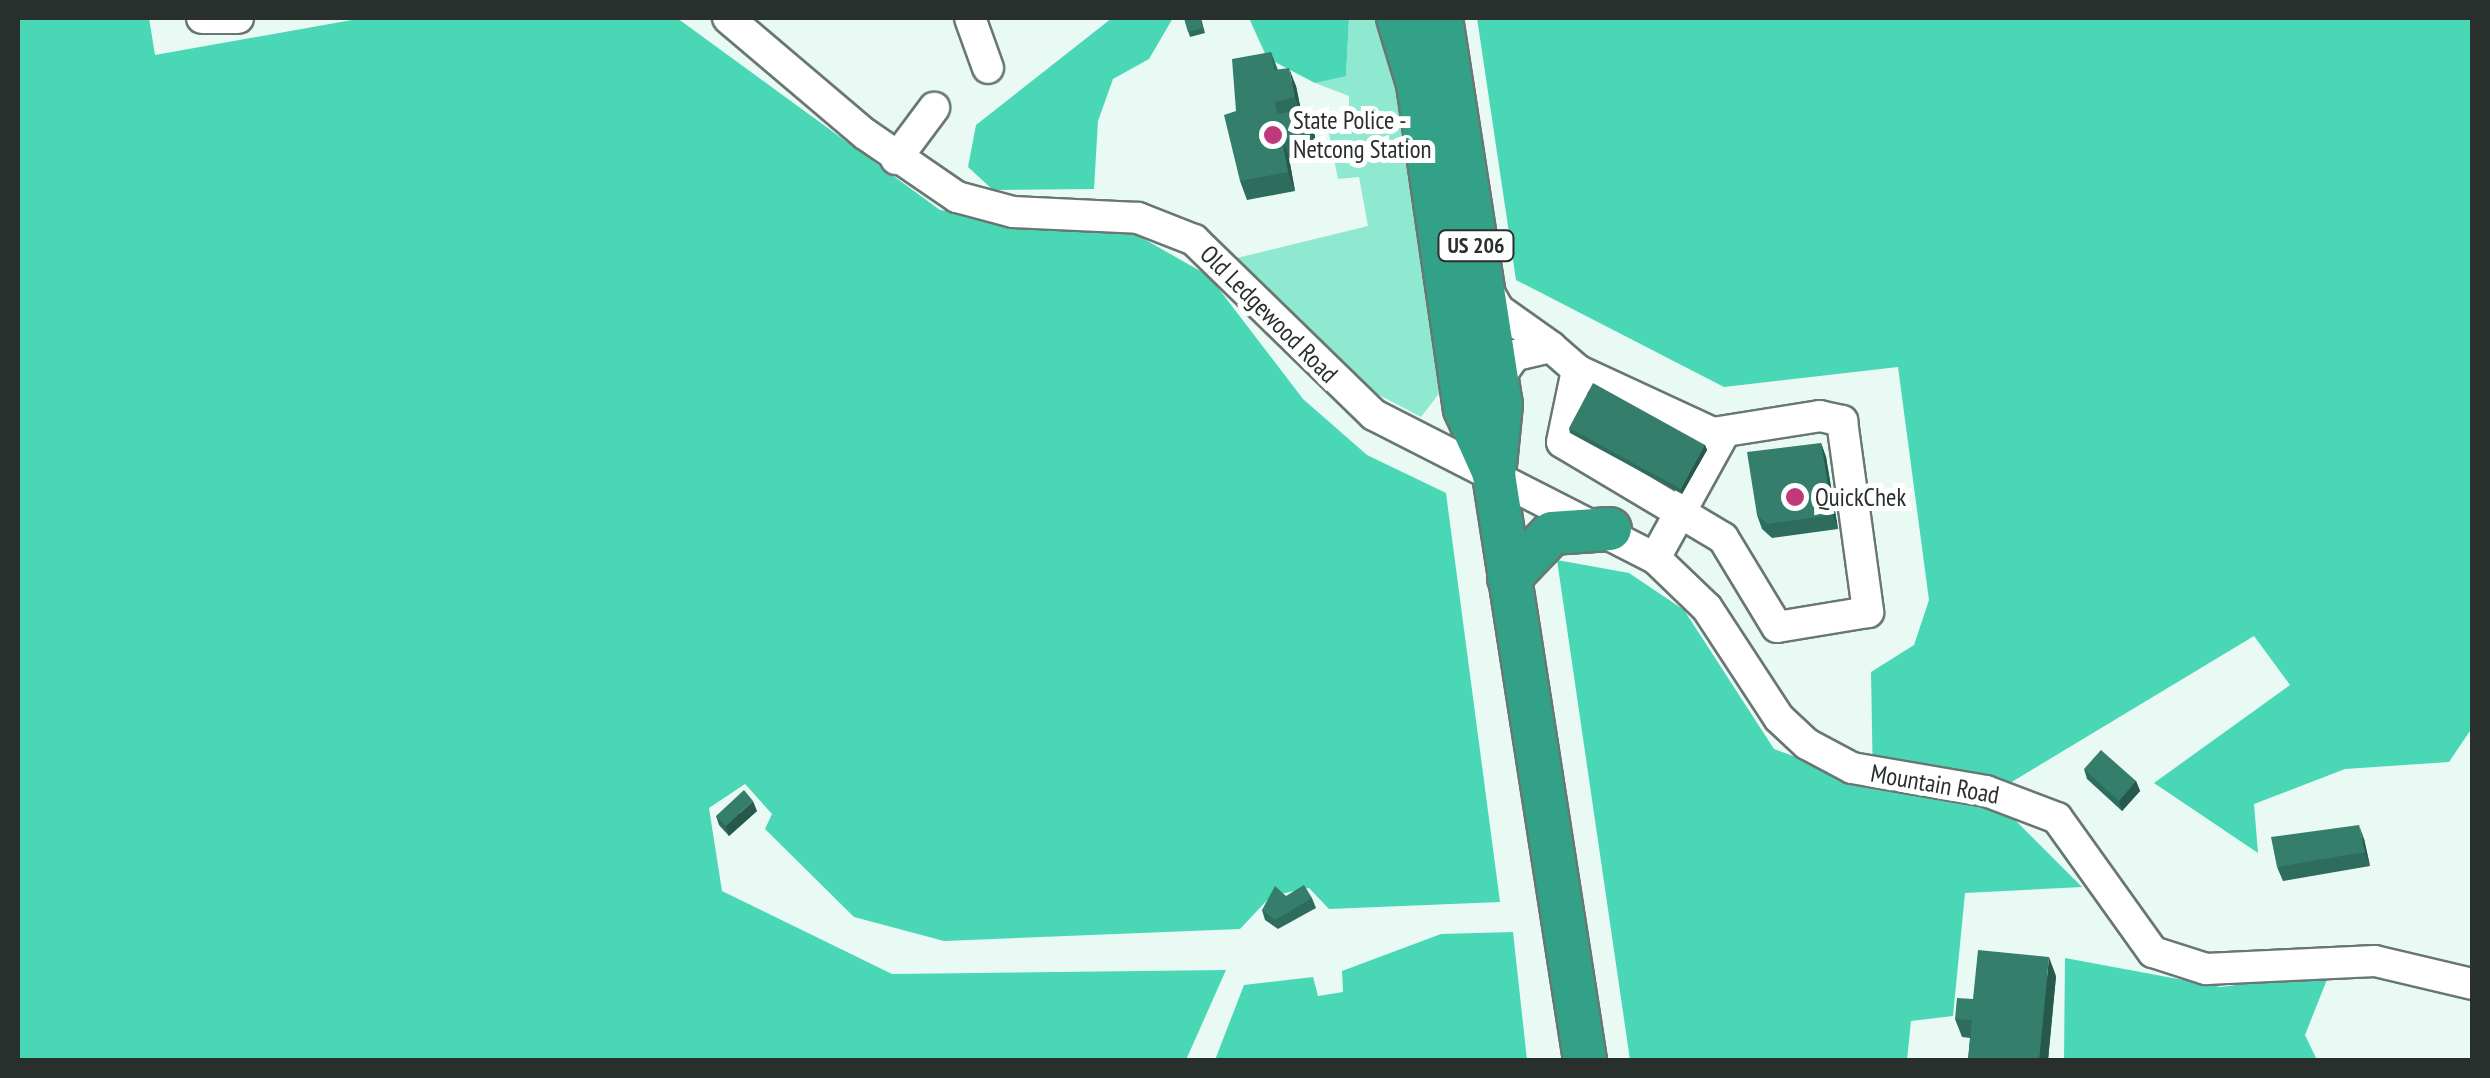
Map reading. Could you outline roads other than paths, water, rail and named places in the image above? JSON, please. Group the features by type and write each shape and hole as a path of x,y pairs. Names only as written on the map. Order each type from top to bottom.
{"highway":[{"name":"US 206","path":"1398,18 1418,84 1464,408 1494,474"},
{"name":"US 206","path":"1442,18 1498,382 1494,474 1585,1060"},
{"path":"1509,578 1552,533 1610,529"}],"street":[{"path":"202,18 238,18"},
{"name":"Old Ledgewood Road","path":"728,18 896,159 974,204 1138,218 1210,237 1374,415 1494,474"},
{"path":"970,18 988,68"},
{"path":"896,159 934,108"},
{"path":"1481,280 1499,310 1551,346 1577,370 1685,428 1724,435 1820,416 1842,421 1867,562 1870,606 1853,620 1782,629 1728,542 1653,487 1560,432 1577,370"},
{"path":"1498,382 1515,355 1551,346"},
{"path":"1655,558 1684,513 1724,435"},
{"name":"Mountain Road","path":"1494,474 1610,529 1655,558 1706,608 1778,718 1808,744 1870,774 1986,791 2057,818 2153,952 2216,970 2375,961 2472,984"}],"place":[{"name":"State Police - Netcong Station","path":"1273,135"},
{"name":"QuickChek","path":"1795,497"}]}
